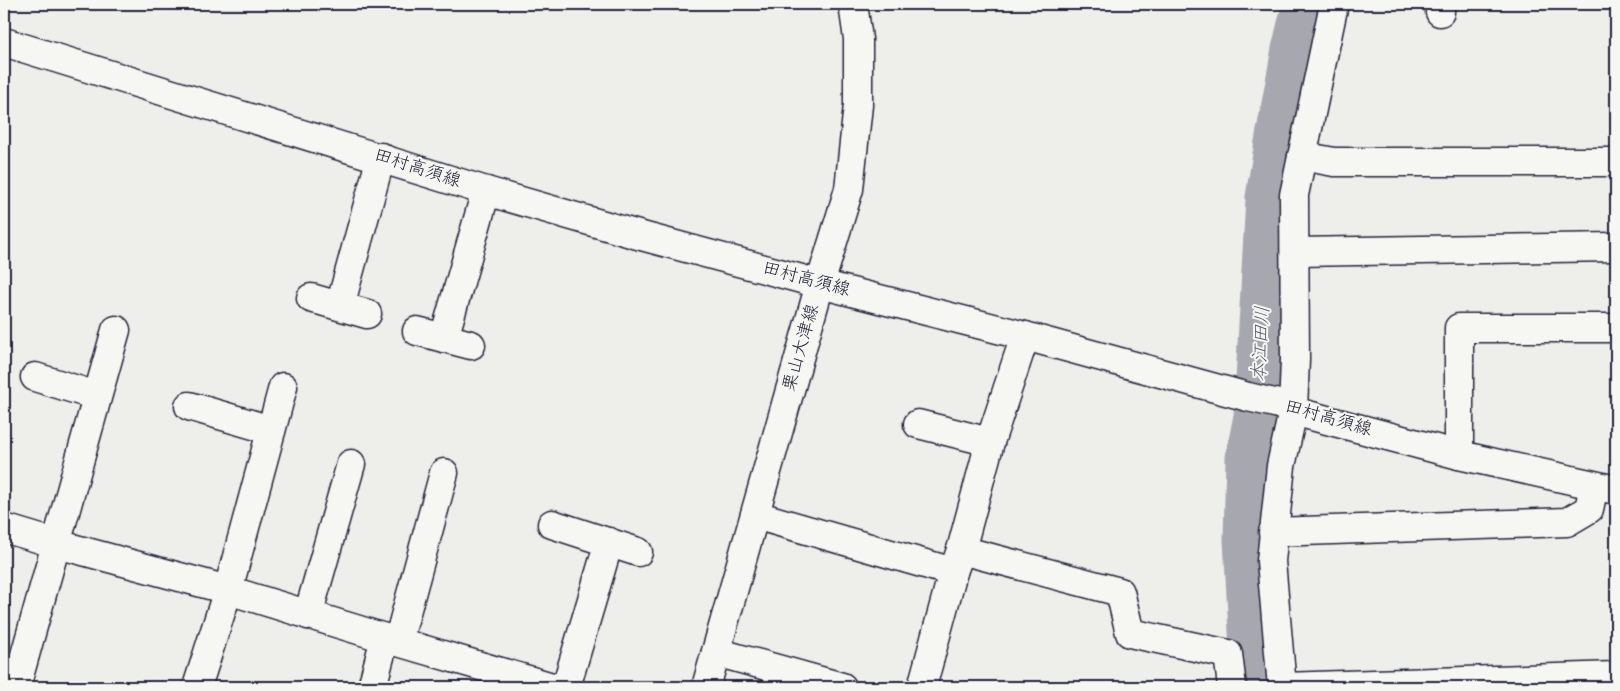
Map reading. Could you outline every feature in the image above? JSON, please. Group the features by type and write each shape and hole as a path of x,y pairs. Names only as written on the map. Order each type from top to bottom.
{"street":[{"name":"栗山大津線","path":"706,687 820,284 849,189 858,105 858,39 853,4"},
{"path":"1334,4 1294,195 1295,359 1286,407 1272,561 1283,687 1616,676"},
{"name":"田村高須線","path":"4,42 486,191 638,235 1025,336 1459,454 1605,488"},
{"path":"1302,156 1334,162 1616,162"},
{"path":"340,306 381,157"},
{"path":"444,338 486,191"},
{"path":"1295,252 1616,247"},
{"path":"311,298 367,314"},
{"path":"1459,454 1459,328 1616,328"},
{"path":"16,687 116,330"},
{"path":"417,331 471,345"},
{"path":"922,687 990,442 1025,336"},
{"path":"35,377 97,396"},
{"path":"197,687 228,590 283,387"},
{"path":"189,406 271,430"},
{"path":"918,424 990,442"},
{"path":"308,615 351,464"},
{"path":"372,687 392,640 444,473"},
{"path":"1274,532 1567,522 1588,508 1605,488"},
{"path":"755,515 957,561 1120,592 1130,633 1228,654 1232,687"},
{"path":"552,524 638,552"},
{"path":"4,528 228,590 552,687"},
{"path":"566,687 609,542"},
{"path":"716,652 842,687"}],"waterway":[{"name":"本江田川","path":"1256,687 1248,540 1250,458 1258,417 1270,198 1296,50 1307,4"}]}
